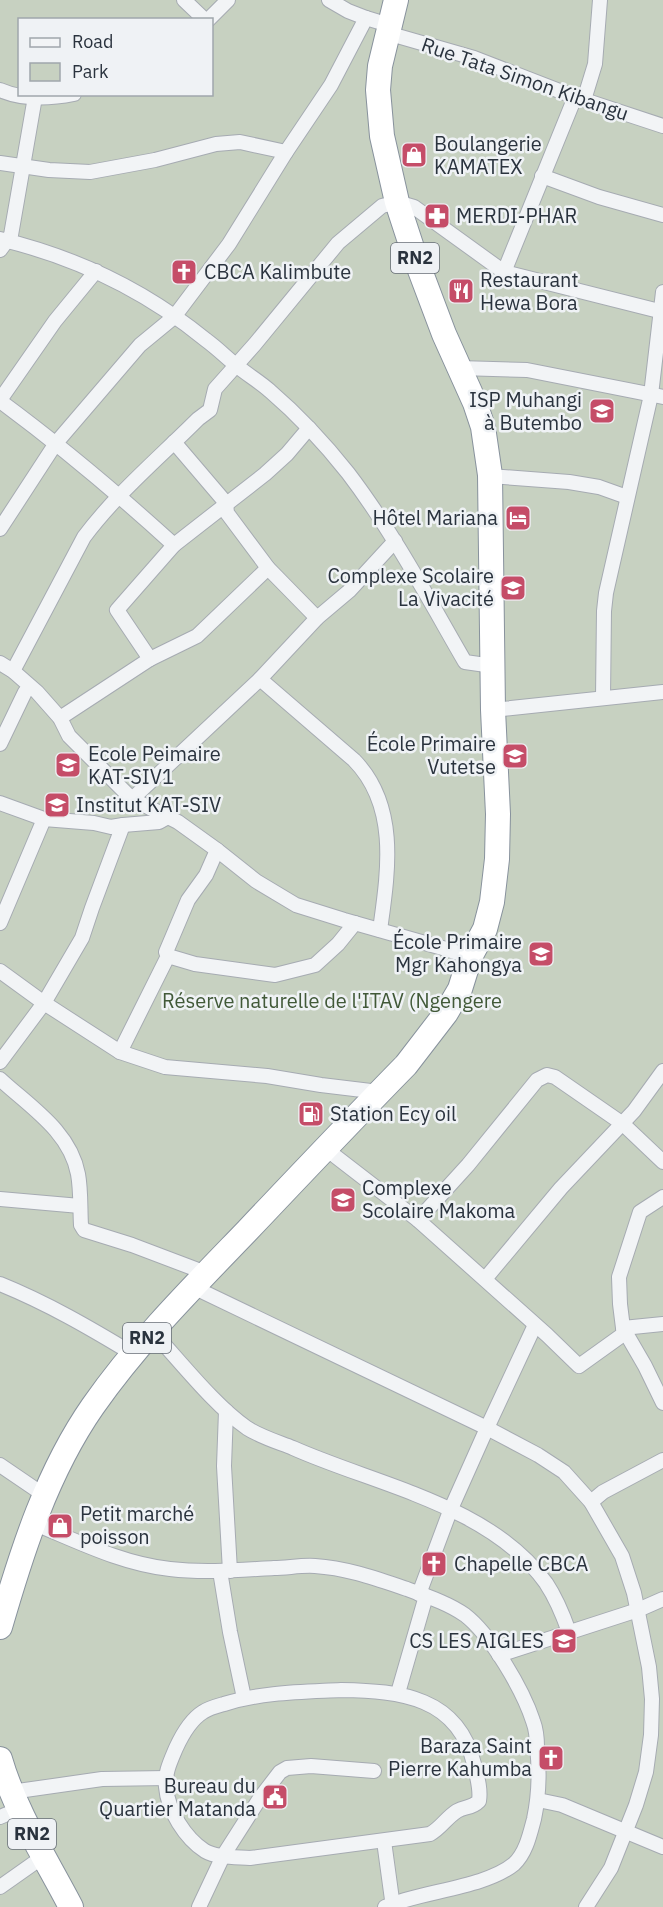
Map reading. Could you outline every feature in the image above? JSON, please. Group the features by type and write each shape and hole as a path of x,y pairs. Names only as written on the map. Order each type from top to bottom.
{"highway":[{"name":"RN2","path":"1,1616 44,1495 67,1449 93,1407 152,1331 406,1065 446,1013 460,989 470,957 485,929 492,902 497,859 498,814 490,476 483,427 440,323 397,202 382,136 378,90 380,66 396,0"},
{"name":"RN2","path":"0,1759 10,1806 44,1856 71,1907"}],"street":[{"path":"184,0 204,18"},
{"path":"208,18 228,0"},
{"name":"Rue Tata Simon Kibangu","path":"329,0 388,29 474,58 580,99 663,126"},
{"path":"504,272 542,176 596,64 600,0"},
{"path":"0,529 56,443 140,345 174,317 229,244 330,85 366,18"},
{"path":"0,90 18,95"},
{"path":"22,96 35,98 54,96"},
{"path":"3,243 11,235 35,98"},
{"path":"0,163 90,172 155,160 216,144 240,142 286,152"},
{"path":"542,176 599,198 663,216"},
{"path":"13,671 84,537 118,495 210,410 215,389 338,243 382,206 397,202 414,207 504,272 662,312"},
{"path":"3,243 60,256 141,294 206,339 236,366 270,391 309,428 348,474 395,541 465,662 493,666"},
{"path":"96,271 55,321 0,400 56,443 174,545"},
{"path":"603,697 606,593 627,497 657,396 663,292"},
{"path":"459,368 527,370 657,396"},
{"path":"150,659 117,610 174,545 287,454 309,428"},
{"path":"174,442 226,503 227,513 268,568 317,618"},
{"path":"490,476 562,481 599,487 627,497"},
{"path":"132,799 260,679 317,618 349,591 395,541"},
{"path":"60,718 150,659 197,636 268,568"},
{"path":"0,663 37,692 60,718 69,736 132,799 168,817 217,850 255,881 296,905 470,957"},
{"path":"260,679 354,760 374,785 380,801 388,844 388,875 380,930"},
{"path":"0,744 25,692"},
{"path":"494,710 663,692"},
{"path":"0,804 44,819 94,823 111,827 159,822 168,817"},
{"path":"0,923 44,819"},
{"path":"0,1062 44,1003 82,938 123,825"},
{"path":"120,1052 168,956 166,952 188,900 206,874 217,850"},
{"path":"168,956 195,964 275,975 315,965 338,944 355,923"},
{"path":"0,971 44,1003 120,1052 165,1067 267,1076 379,1092"},
{"path":"485,1279 561,1188 622,1124 663,1071"},
{"path":"418,1220 468,1165 537,1080 547,1075 555,1077 622,1124 663,1162"},
{"path":"1,1082 57,1130 70,1151 78,1172 81,1225 84,1230 132,1245 538,1455 564,1472 591,1502 622,1556 638,1610 649,1666 652,1699 651,1735 646,1772 636,1805 610,1868 586,1907"},
{"path":"326,1149 418,1220 579,1366 624,1331 663,1324"},
{"path":"663,1197 640,1212 619,1277 624,1331 663,1403"},
{"path":"0,1199 80,1206"},
{"path":"0,1284 27,1295 87,1326 133,1354"},
{"path":"398,1693 422,1595 450,1511 535,1325"},
{"path":"152,1331 226,1411 249,1429 320,1461 408,1493 479,1525 528,1561 546,1584 562,1611 569,1632"},
{"path":"226,1411 225,1571 230,1632 244,1698"},
{"path":"591,1502 603,1492 663,1460"},
{"path":"0,1465 44,1495"},
{"path":"33,1523 134,1563 168,1569 225,1571 313,1566 343,1570 370,1576 422,1595 448,1605 466,1616 500,1655 520,1689 534,1723 540,1776 538,1800 530,1836 514,1864 478,1881 390,1906 384,1841"},
{"path":"500,1655 638,1610 663,1599"},
{"path":"341,1690 398,1693 430,1703 446,1715 463,1735 472,1755 480,1795 479,1801 473,1807 458,1810 440,1828 430,1834 250,1858 207,1852 188,1838 178,1822 165,1785 169,1765 180,1740 194,1719 205,1710 244,1698 341,1690"},
{"path":"200,1907 223,1856 280,1772 287,1768 311,1766 374,1772"},
{"path":"10,1806 102,1779 167,1778"},
{"path":"538,1800 562,1805 663,1847"},
{"path":"0,1887 44,1856"}],"green space":[{"name":"Réserve naturelle de l'ITAV (Ngengere","path":"0,0 663,0 663,1907 0,1907"}],"place":[{"name":"Boulangerie KAMATEX","path":"414,155"},
{"name":"MERDI-PHAR","path":"437,216"},
{"name":"CBCA Kalimbute","path":"184,272"},
{"name":"Restaurant Hewa Bora","path":"461,291"},
{"name":"ISP Muhangi à Butembo","path":"602,411"},
{"name":"Hôtel Mariana","path":"518,518"},
{"name":"Complexe Scolaire La Vivacité","path":"513,588"},
{"name":"École Primaire Vutetse","path":"515,756"},
{"name":"Ecole Peimaire KAT-SIV1","path":"68,765"},
{"name":"Institut KAT-SIV","path":"57,805"},
{"name":"École Primaire Mgr Kahongya","path":"541,954"},
{"name":"Station Ecy oil","path":"311,1114"},
{"name":"Complexe Scolaire Makoma","path":"343,1200"},
{"name":"Petit marché poisson","path":"60,1526"},
{"name":"Chapelle CBCA","path":"434,1564"},
{"name":"CS LES AIGLES","path":"564,1641"},
{"name":"Baraza Saint Pierre Kahumba","path":"551,1758"},
{"name":"Bureau du Quartier Matanda","path":"275,1797"}]}
